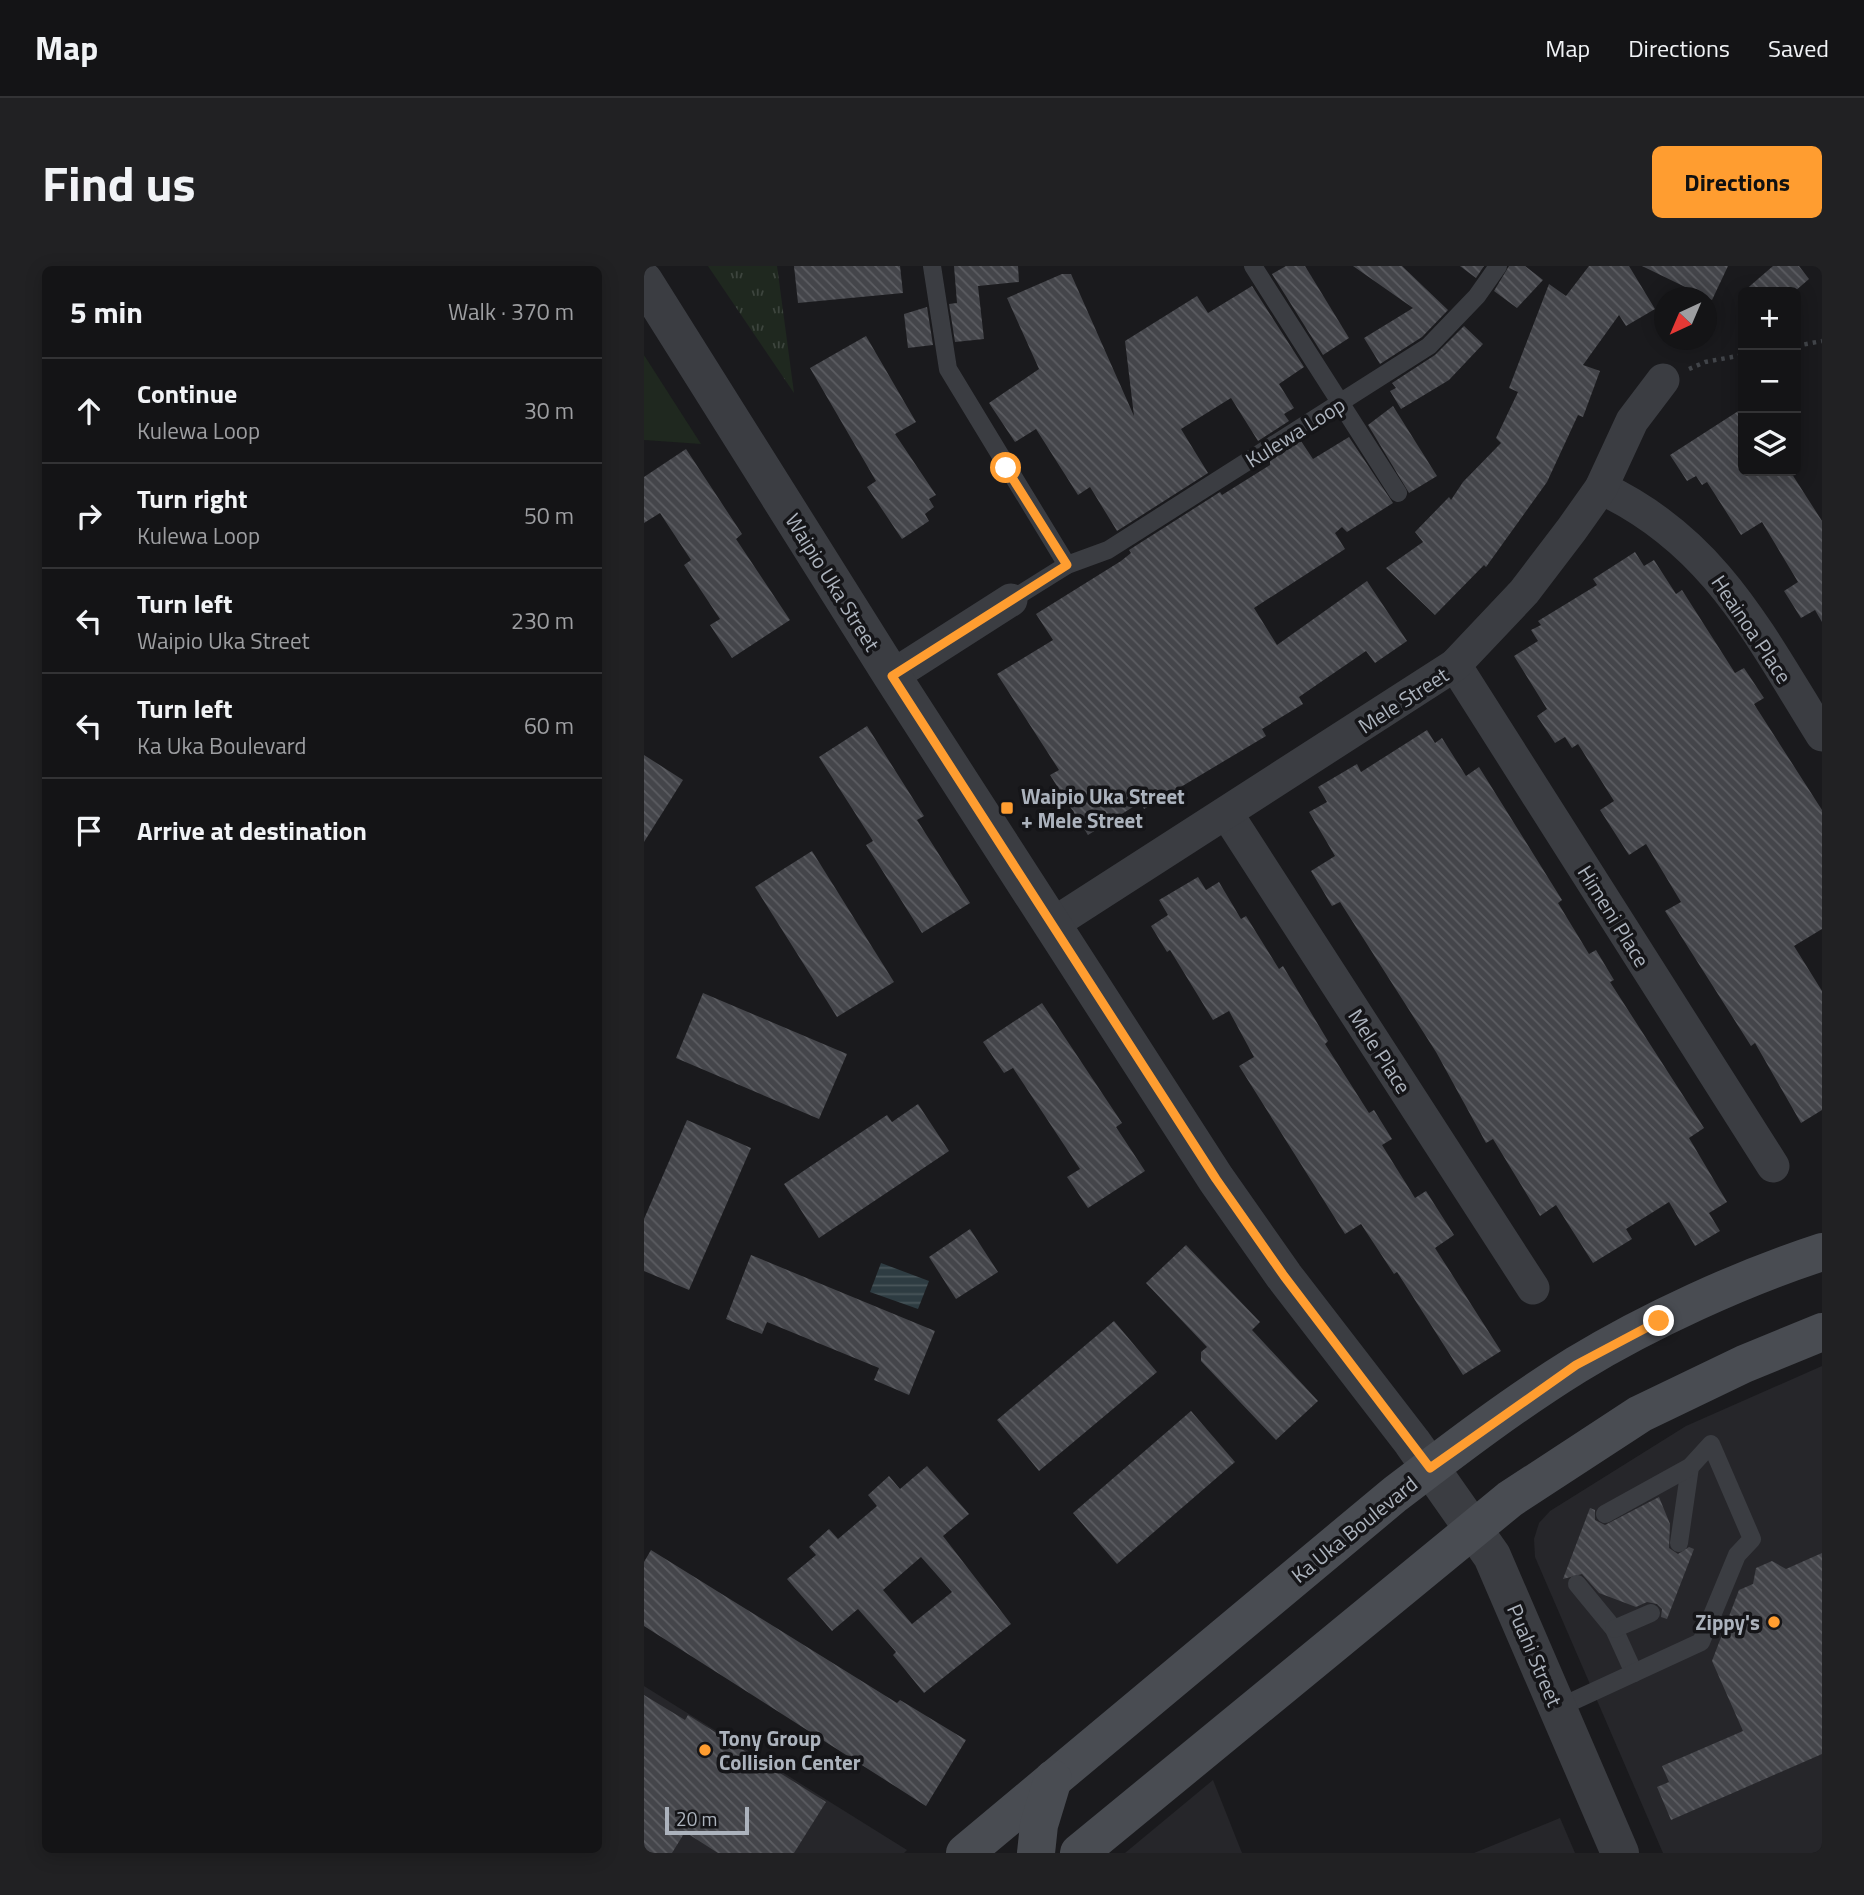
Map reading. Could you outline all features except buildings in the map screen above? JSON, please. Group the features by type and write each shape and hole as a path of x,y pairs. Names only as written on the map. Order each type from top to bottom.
{"main road":[{"name":"Ka Uka Boulevard","path":"965,1853 1430,1468 1576,1365 1659,1321 1822,1252"},
{"path":"1079,1853 1510,1499 1640,1413 1744,1364 1822,1332"},
{"path":"1036,1853 1039,1825 1053,1779"}],"street":[{"name":"Waipio Uka Street","path":"644,281 892,676 1223,1190 1430,1468"},
{"name":"Mele Street","path":"1051,925 1455,665 1524,592 1601,488 1632,421 1663,380"},
{"name":"Heainoa Place","path":"1601,488 1630,502 1685,542 1715,572 1741,606 1822,735"},
{"name":"Kulewa Loop","path":"892,676 1011,600"},
{"name":"Himeni Place","path":"1455,665 1773,1166"},
{"name":"Mele Place","path":"1227,814 1534,1288"},
{"name":"Puahi Street","path":"1430,1468 1492,1556 1620,1853"}],"lane":[{"path":"932,266 948,369 1067,565"},
{"path":"1253,266 1398,493"},
{"name":"Kulewa Loop","path":"1011,600 1067,565 1108,550 1429,346 1477,296 1498,266"},
{"path":"1558,1708 1701,1642 1737,1555 1752,1539 1712,1444 1690,1467 1605,1514"},
{"path":"1679,1543 1690,1467"},
{"path":"1577,1584 1614,1629 1634,1673"},
{"path":"1614,1629 1651,1614"}],"path":[{"path":"1801,345 1822,341"},
{"path":"1663,380 1705,362 1738,356"}],"shaded area":[{"path":"881,1263 929,1281 918,1309 870,1292"},
{"path":"1822,1366 1822,1853 1663,1853 1535,1557 1534,1539 1539,1523 1550,1511 1686,1426"},
{"name":"Tony Group Collision Center","path":"644,1686 907,1850 904,1853 644,1853"},
{"path":"1213,1780 1242,1853 1125,1853"},
{"path":"1560,1818 1575,1853 1474,1853"}],"green space":[{"path":"708,266 777,266 794,393"},
{"path":"644,355 701,444 644,440"}],"place":[{"name":"Waipio Uka Street + Mele Street","path":"1007,808"},
{"name":"Zippy's","path":"1774,1622"},
{"name":"Tony Group Collision Center","path":"705,1750"}],"route":[{"path":"1006,468 1067,565 892,676 1216,1179 1284,1276 1430,1468 1576,1365 1659,1321"}]}
